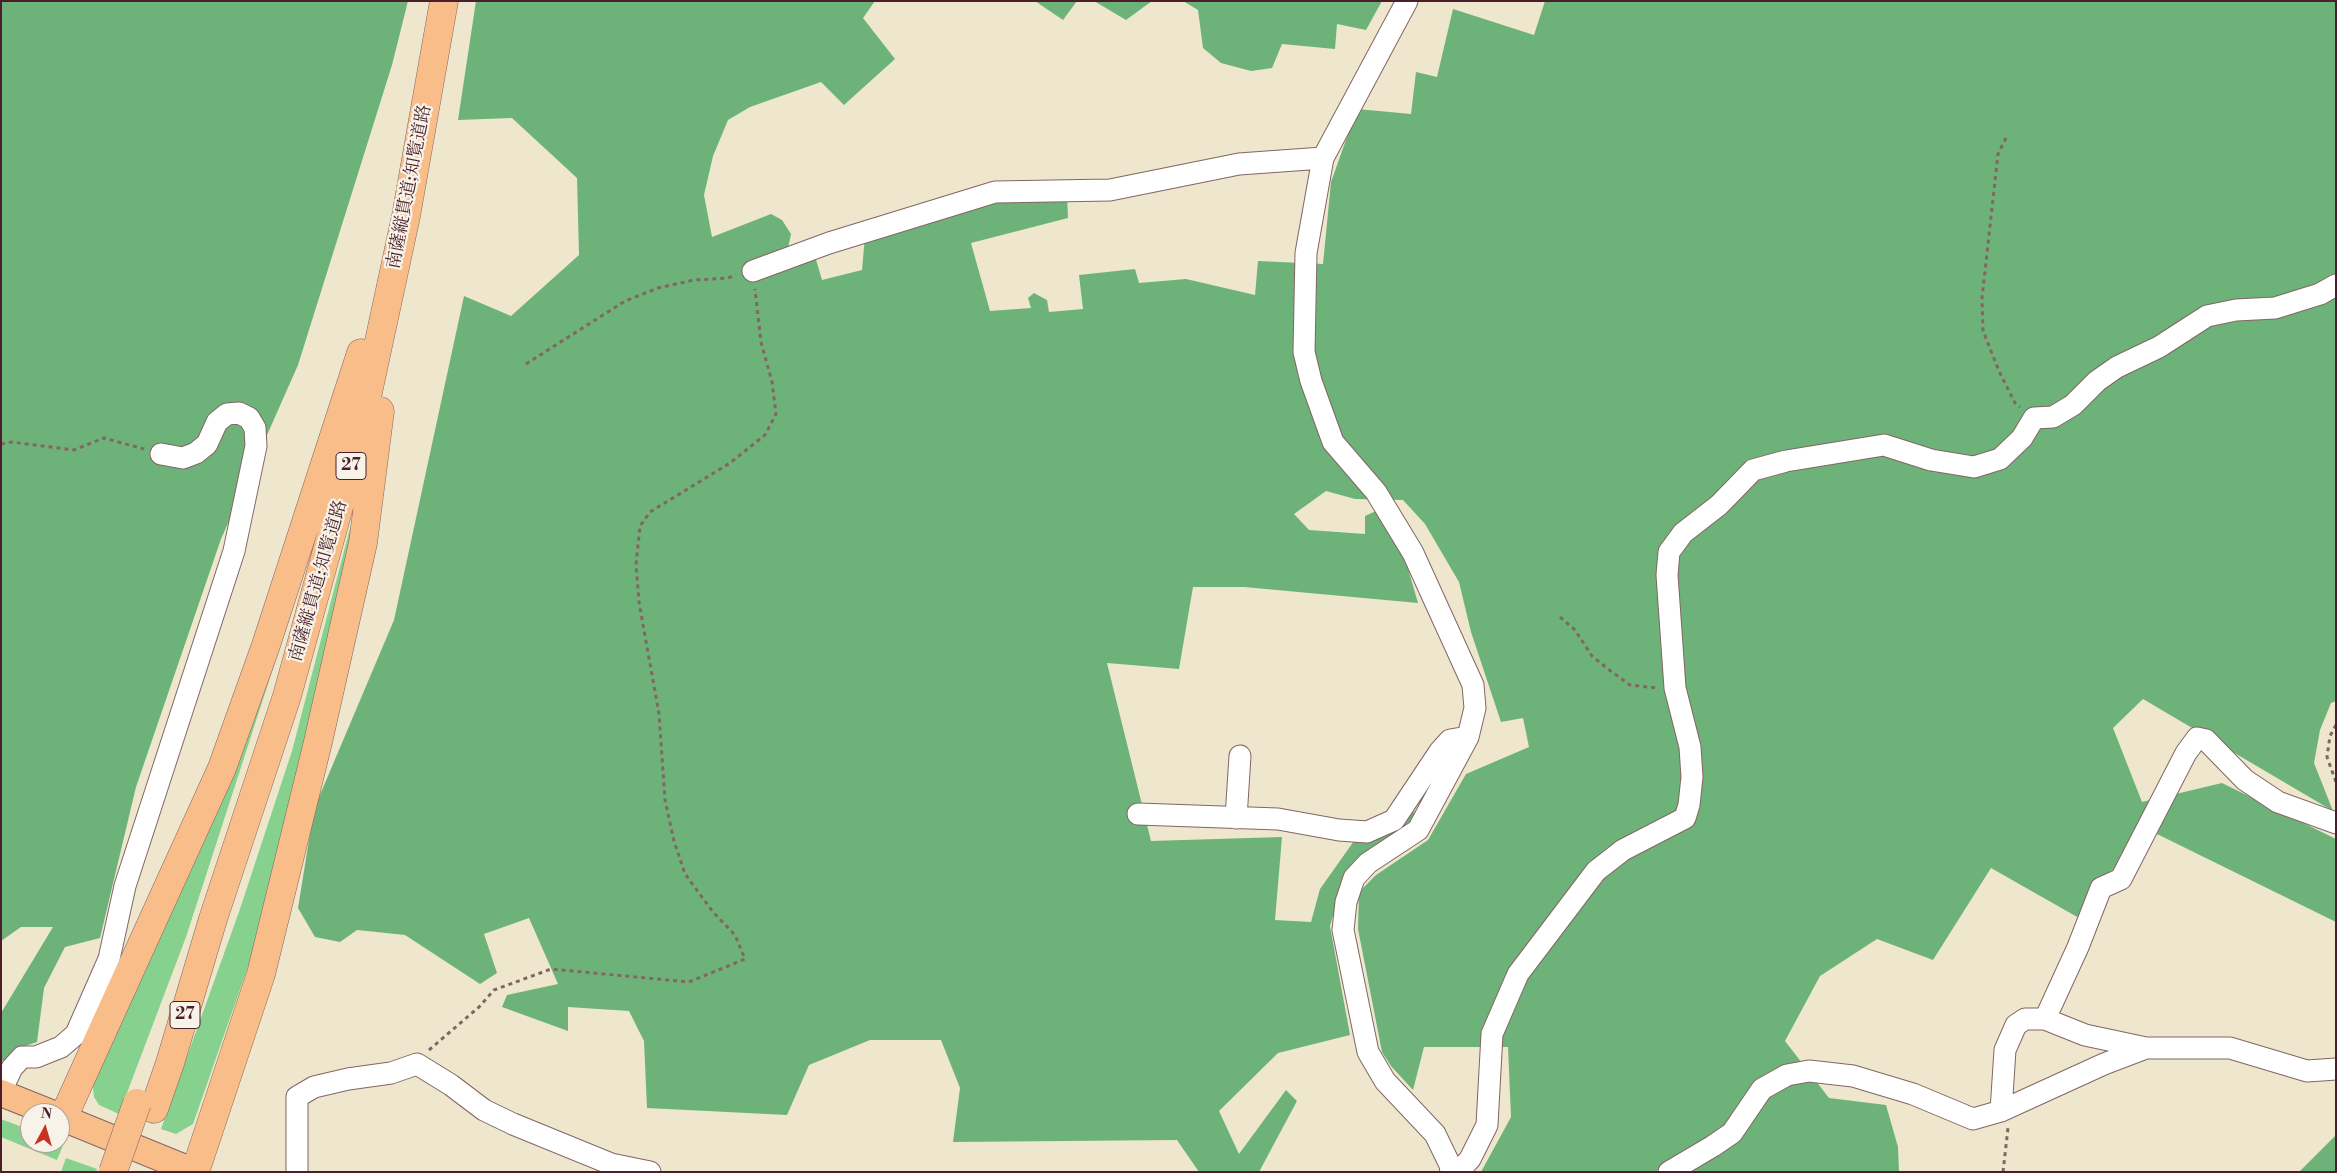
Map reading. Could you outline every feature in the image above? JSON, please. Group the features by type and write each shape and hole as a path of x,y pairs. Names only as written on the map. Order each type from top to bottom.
{"highway":[{"name":"南薩縦貫道;知覧道路","path":"113,1172 146,1106 213,919 287,696 359,434 406,216 444,1"},
{"path":"64,1103 222,768 265,648 406,216"},
{"path":"195,1172 260,974 318,742 363,543 406,216"},
{"name":"南薩縦貫道;知覧道路","path":"131,1172 146,1106"}],"main road":[{"path":"1,1092 27,1103"},
{"path":"70,1121 195,1172"}],"street":[{"path":"1407,1 1322,158 1306,253 1304,352 1310,381 1333,442 1376,492 1413,553 1473,685 1475,708 1468,737 1418,830 1368,863 1354,878 1346,902 1343,930 1368,1052 1385,1081 1435,1134 1450,1165 1450,1172"},
{"path":"754,271 829,243 994,192 1110,190 1239,164 1322,158"},
{"path":"1458,1172 1470,1159 1487,1125 1492,1034 1518,974 1596,871 1624,850 1684,818 1689,805 1692,777 1690,747 1675,688 1667,576 1669,552 1683,534 1719,505 1753,470 1786,461 1884,445 1931,460 1974,467 2000,458 2022,438 2034,418 2053,417 2073,406 2097,381 2118,367 2159,347 2207,316 2236,310 2275,308 2320,294 2336,285"},
{"path":"1,1092 12,1068 22,1057 36,1057 61,1048 76,1034 109,959 125,886 234,551 256,446 255,428 249,418 239,413 228,414 217,422 207,444 196,453 183,458 162,454"},
{"path":"1138,814 1278,819 1339,830 1367,832 1394,820 1450,740 1468,737"},
{"path":"2045,1019 2078,947 2100,888 2121,879 2186,753 2198,738 2206,740 2245,780 2278,802 2336,823"},
{"path":"1236,818 1240,756"},
{"path":"2001,1111 2005,1050 2016,1025 2025,1018 2045,1019 2085,1035 2146,1048 2230,1048 2307,1070 2336,1069"},
{"path":"1669,1172 1732,1133 1762,1089 1787,1075 1809,1071 1853,1076 1913,1094 1973,1119 2001,1111 2104,1064 2146,1048"},
{"path":"297,1172 297,1097 314,1087 348,1079 391,1073 418,1064 451,1084 484,1110 513,1124 611,1164 650,1172"}],"path":[{"path":"2006,138 1998,154 1982,298 1983,331 2015,403 2034,418"},
{"path":"418,1064 423,1056 479,1007 494,990 552,969 689,982 745,959 734,935 713,912 686,874 674,841 665,800 659,714 638,602 636,564 640,526 650,512 730,463 765,435 776,414 772,382 761,342 754,271 728,278 694,280 658,288 625,301 526,364"},
{"path":"1,444 12,442 74,450 104,438 162,454"},
{"path":"1560,617 1574,630 1592,656 1630,685 1649,688 1675,688"},
{"path":"2336,725 2330,736 2327,757 2336,782"},
{"path":"2001,1111 2008,1122 2003,1172"}],"green space":[{"path":"1,1 408,1 392,65 298,365 221,539 136,787 100,938 65,947 44,988 37,1042 16,1049 6,1062 1,1060 1,1013 53,927 21,927 1,941"},
{"path":"476,1 875,1 863,18 895,59 844,105 821,82 750,107 728,120 713,156 704,195 712,237 771,214 782,220 791,234 788,248 815,256 822,280 862,270 865,236 969,206 1067,196 1068,218 971,243 990,311 1031,308 1028,298 1034,293 1047,300 1049,312 1083,309 1079,275 1135,269 1139,283 1186,279 1255,295 1258,261 1323,264 1331,182 1357,109 1411,114 1416,72 1437,77 1453,9 1534,35 1545,1 2336,1 2336,701 2331,703 2320,730 2314,763 2333,811 2143,699 2113,728 2142,802 2222,783 2336,839 2336,922 2159,835 2138,828 2114,869 2094,881 2079,918 1991,868 1933,960 1877,939 1820,976 1785,1041 1829,1098 1886,1105 1898,1147 1899,1172 1481,1172 1511,1117 1508,1047 1424,1047 1413,1090 1391,1066 1382,1052 1358,929 1359,892 1376,875 1428,840 1466,774 1529,747 1523,718 1501,722 1471,632 1459,582 1425,524 1403,500 1355,499 1326,491 1294,514 1309,530 1365,534 1365,516 1376,511 1404,555 1418,603 1244,587 1193,587 1179,669 1107,663 1151,841 1282,837 1275,920 1311,922 1320,889 1354,841 1392,829 1424,804 1410,826 1344,879 1330,926 1350,1035 1278,1053 1219,1111 1239,1154 1286,1090 1297,1101 1259,1172 1199,1172 1177,1140 953,1142 960,1088 941,1040 870,1040 809,1065 787,1115 647,1108 644,1041 629,1011 568,1007 568,1031 502,1007 507,995 558,984 529,918 484,934 497,973 480,984 405,935 357,930 340,942 315,937 298,908 314,809 394,620 464,296 511,316 579,255 577,178 512,118 458,120"},
{"path":"1035,1 1077,1 1063,20"},
{"path":"1094,1 1152,1 1126,20"},
{"path":"1183,1 1382,1 1366,30 1337,24 1335,49 1282,44 1272,68 1251,71 1221,63 1203,48 1198,10"},
{"path":"362,498 265,918 193,1124 176,1134 161,1129 240,909 292,751 350,528"},
{"path":"314,542 186,937 119,1114 99,1105 94,1097 93,1087 87,1085"},
{"path":"1,1119 20,1126 20,1145 1,1137"},
{"path":"2336,1135 2336,1172 2299,1172"},
{"path":"40,1153 60,1153 57,1160"},
{"path":"66,1158 97,1169 96,1172 61,1172"}]}
